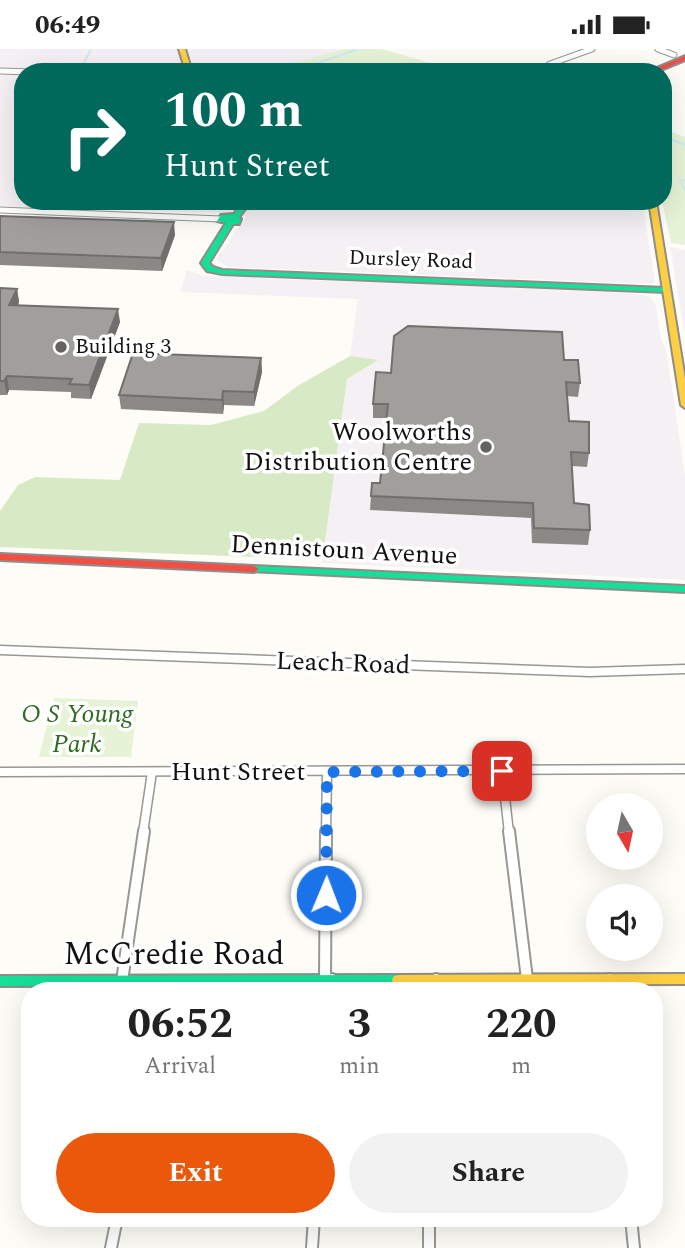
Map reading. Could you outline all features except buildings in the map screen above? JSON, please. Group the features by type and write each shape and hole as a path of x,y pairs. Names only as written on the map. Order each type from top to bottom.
{"street":[{"path":"553,63 592,49"},
{"path":"658,49 682,58"},
{"path":"0,210 228,220 239,210"},
{"path":"653,210 685,405"},
{"name":"Dursley Road","path":"228,220 205,263 210,269 666,290"},
{"name":"Dennistoun Avenue","path":"0,557 685,589"},
{"name":"Leach Road","path":"0,650 590,672 685,670"},
{"name":"Hunt Street","path":"0,772 685,769"},
{"path":"502,771 527,979"},
{"path":"122,981 152,772"},
{"path":"327,772 329,982"},
{"name":"McCredie Road","path":"482,982 527,979 568,982"},
{"name":"McCredie Road","path":"648,982 685,979"},
{"name":"McCredie Road","path":"0,981 129,982"},
{"path":"111,1248 115,1227"},
{"path":"312,1248 313,1227"},
{"path":"429,1227 429,1248"},
{"path":"632,1227 634,1248"}],"shaded area":[{"path":"0,49 344,49 295,63 14,63 14,206 0,206"},
{"path":"127,210 643,210 655,282 651,284 227,267 216,259 246,217 223,213"},
{"path":"670,247 685,250 685,333 684,329"},
{"path":"187,270 204,276 631,293 651,297 655,303 661,341 666,349 685,475 685,580 322,563 358,299 180,292"}],"green space":[{"path":"344,49 382,49 430,63 294,63"},
{"path":"672,132 685,137 685,245 671,243 664,210 672,210"},
{"path":"350,356 378,360 347,379 324,549 279,558 0,547 0,511 18,485 35,477 120,480 139,423 211,425 264,411 299,385"},
{"name":"O S Young Park","path":"54,698 138,701 131,757 39,757"}],"waterway":[{"path":"84,63 91,49"},
{"path":"318,63 358,49"},
{"path":"672,139 685,145"},
{"path":"685,180 680,181 685,189"}],"traffic: fast":[{"path":"235,217 241,210"},
{"path":"232,216 237,219 236,222 221,221 224,217 232,216"},
{"path":"229,224 205,263 210,269 222,272 666,290"},
{"path":"254,569 685,589"},
{"path":"0,981 399,980"}],"traffic: slow":[{"path":"182,49 186,63"},
{"path":"653,210 685,405"},
{"path":"399,980 685,979"}],"traffic: jam":[{"path":"672,63 685,58"},
{"path":"0,557 254,569"}],"place":[{"name":"Building 3","path":"61,347"},
{"name":"Woolworths Distribution Centre","path":"486,447"}],"route":[{"path":"326,895 327,772 502,771"}]}
